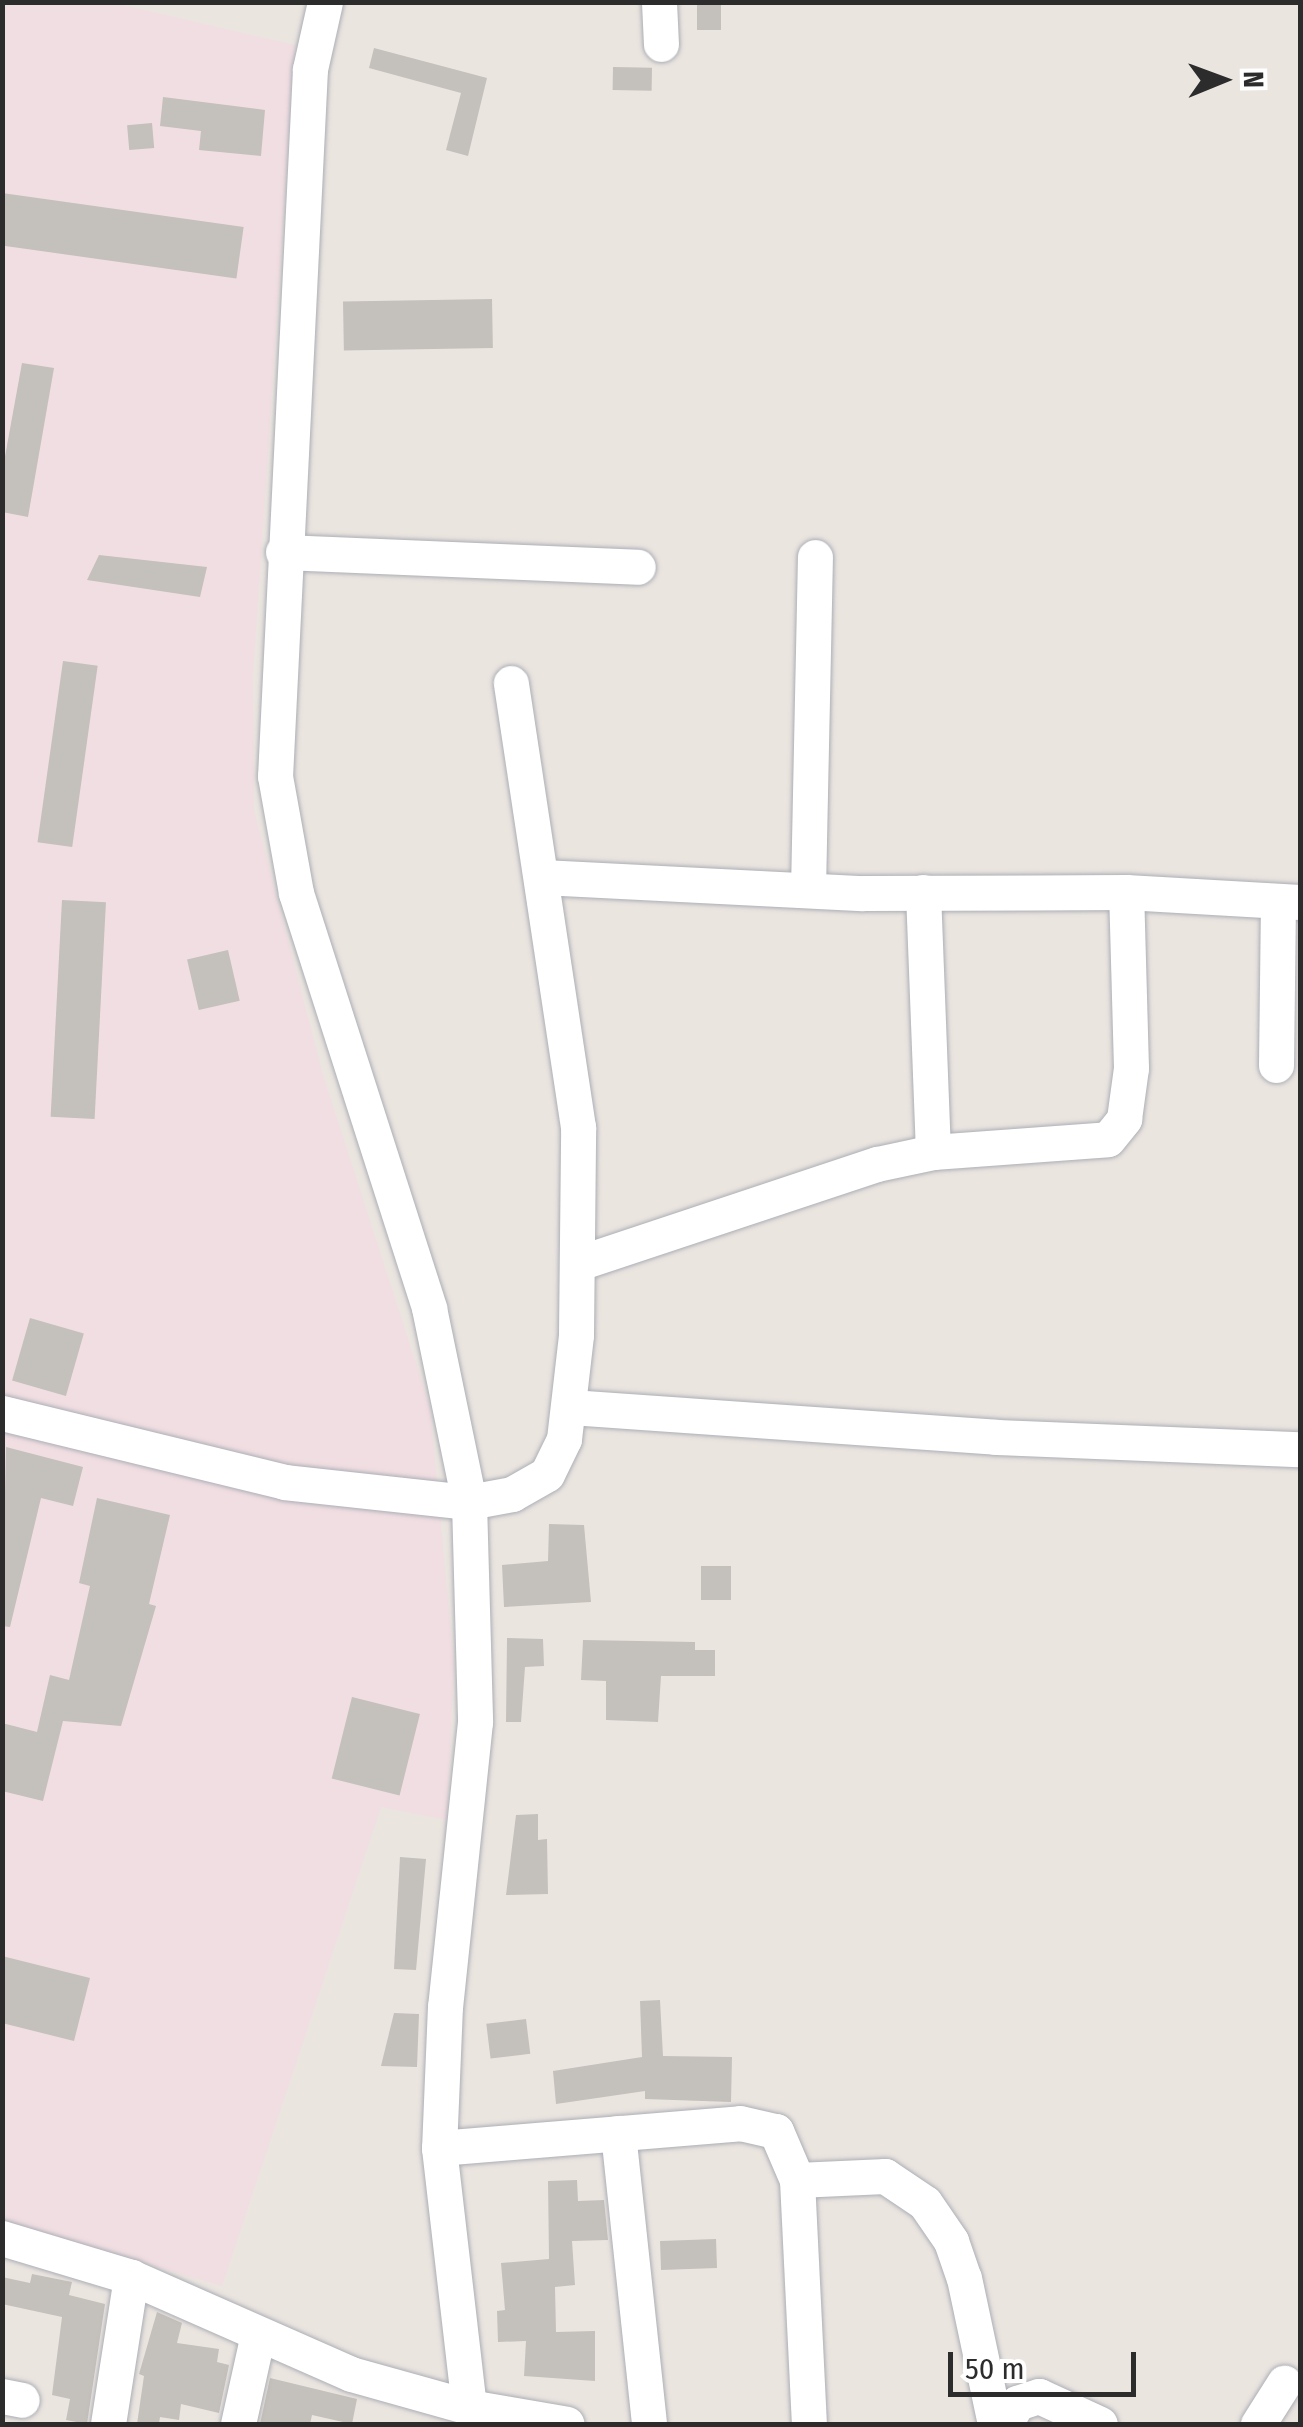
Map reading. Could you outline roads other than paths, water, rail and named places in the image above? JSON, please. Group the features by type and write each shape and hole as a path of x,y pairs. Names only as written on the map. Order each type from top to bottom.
{"street":[{"path":"326,2 310,69 282,552 274,713 281,835 429,1308 469,1502 475,1722 445,2006 439,2148 469,2407"},
{"path":"660,2 661,44"},
{"path":"282,552 638,567"},
{"path":"808,889 815,557"},
{"path":"2,1413 284,1482 469,1502 512,1494 547,1474 564,1439 570,1407 582,1262 578,1127 511,684"},
{"path":"542,877 923,892 1126,892 1289,901 1276,1065"},
{"path":"923,892 933,1152"},
{"path":"582,1262 808,1184 933,1152 1081,1145 1116,1132 1131,1068 1126,892"},
{"path":"570,1407 996,1437 1300,1449"},
{"path":"439,2148 760,2123 784,2140 797,2180 809,2424"},
{"path":"618,2133 649,2424"},
{"path":"797,2180 886,2176 925,2203 950,2241 964,2278 996,2424"},
{"path":"2,2238 131,2277 351,2374 469,2407 568,2424"},
{"path":"108,2424 131,2277"},
{"path":"238,2424 258,2334"},
{"path":"1258,2424 1284,2383"},
{"path":"1005,2424 1017,2403 1039,2396 1100,2424"}]}
